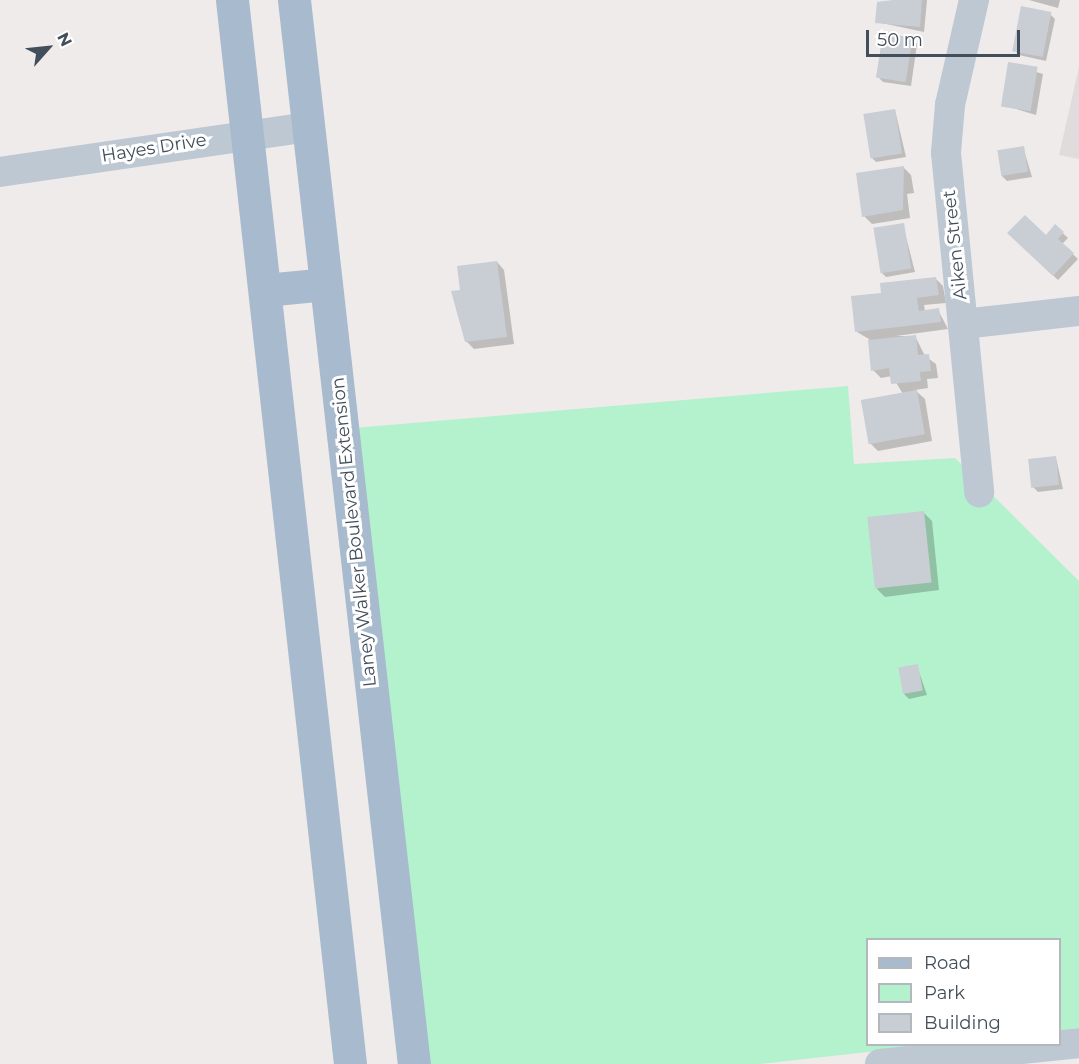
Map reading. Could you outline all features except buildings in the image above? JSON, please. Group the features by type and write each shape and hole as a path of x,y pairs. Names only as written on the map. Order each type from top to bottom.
{"main road":[{"path":"232,0 350,1064"},
{"name":"Laney Walker Boulevard Extension","path":"294,0 414,1064"},
{"path":"265,290 326,284"}],"street":[{"name":"Aiken Street","path":"974,0 946,133 979,492"},
{"name":"Hayes Drive","path":"0,172 246,134 308,127"},
{"path":"963,324 1079,311"},
{"path":"1061,1045 1079,1043"},
{"path":"880,1064 1051,1046"}],"shaded area":[{"path":"1079,67 1079,159 1059,155"}],"green space":[{"path":"848,386 854,464 955,458 1079,581 1079,1028 1061,1030 1061,938 866,938 866,1046 922,1046 760,1064 427,1064 353,428"}]}
